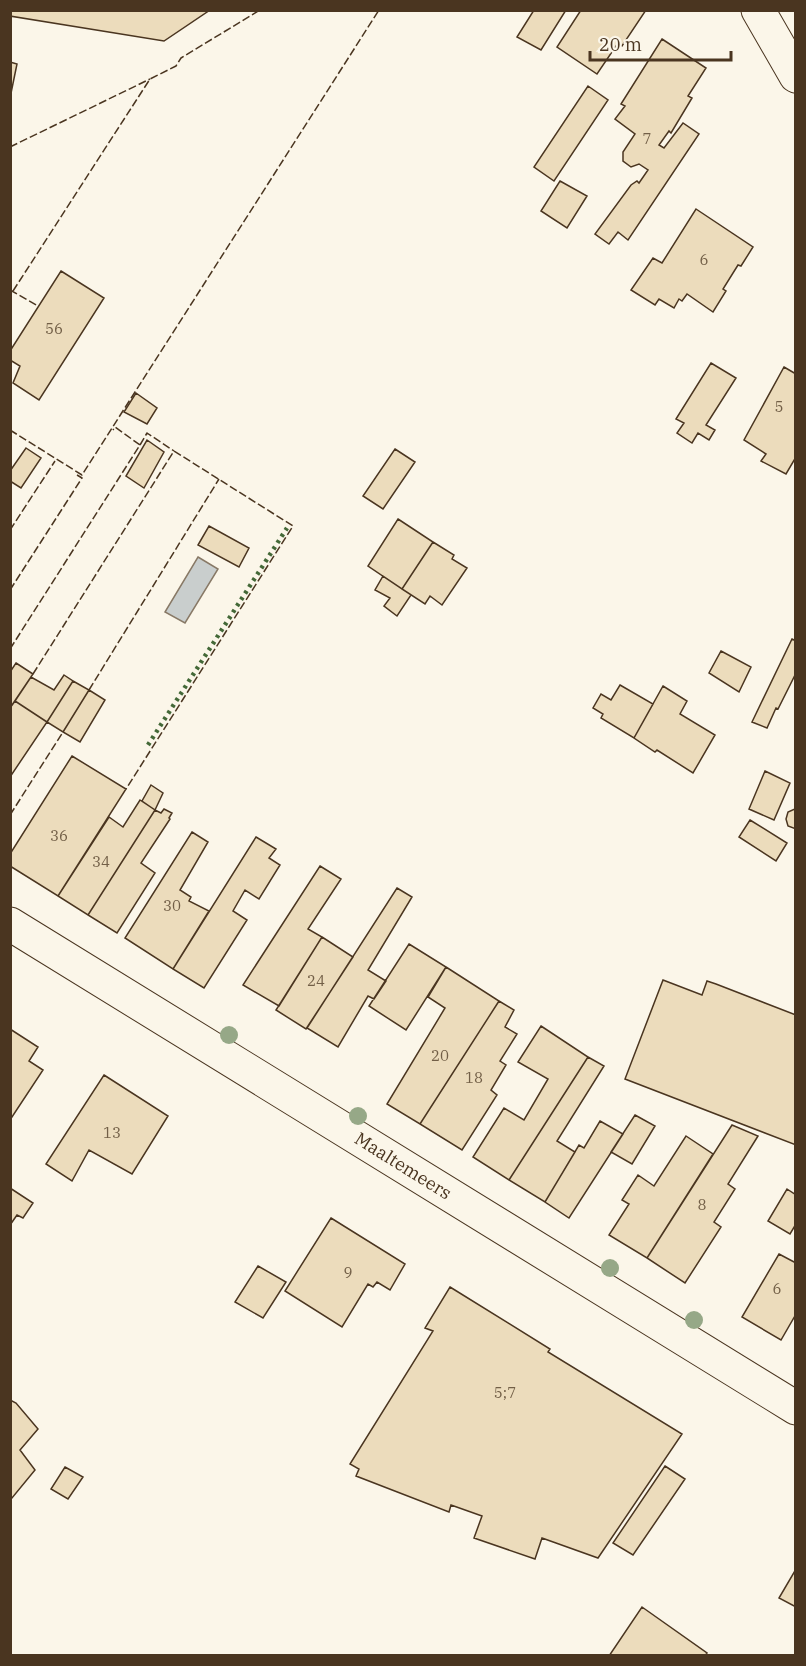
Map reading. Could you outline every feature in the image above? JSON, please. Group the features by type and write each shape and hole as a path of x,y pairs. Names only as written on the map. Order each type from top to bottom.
{"street":[{"path":"758,10 795,76"},
{"name":"Maaltemeers","path":"10,924 795,1407"}],"shaded area":[{"path":"198,557 218,569 185,623 165,612"}],"building":[{"path":"10,10 210,10 164,41 10,16"},
{"path":"534,10 566,10 541,50 517,37"},
{"path":"581,10 646,10 622,46 618,43 597,74 557,47"},
{"path":"662,39 706,68 688,96 692,98 671,133 669,131 659,145 664,148 683,123 699,134 628,240 618,232 609,244 595,234 631,185 637,181 639,183 648,170 639,164 631,167 623,161 623,152 635,134 615,119 625,106 621,104"},
{"path":"10,62 17,64 10,98"},
{"path":"588,86 608,100 554,181 534,167"},
{"path":"560,181 587,196 567,228 541,211"},
{"path":"696,209 753,247 723,289 726,291 713,312 687,294 682,301 679,299 674,308 659,299 655,305 631,290 653,258 662,263"},
{"path":"61,271 104,298 39,400 13,383 20,366 10,360 10,351"},
{"path":"711,363 736,378 706,425 715,430 709,440 698,433 692,443 677,433 684,423 676,419"},
{"path":"784,367 796,374 796,457 786,474 761,461 766,454 744,440"},
{"path":"136,393 157,408 147,424 124,412"},
{"path":"147,440 164,452 144,488 126,476"},
{"path":"26,448 41,458 21,488 10,481 10,471"},
{"path":"395,449 415,462 383,509 363,496"},
{"path":"398,519 433,542 402,589 368,566"},
{"path":"209,526 249,548 239,567 198,545"},
{"path":"433,542 454,555 452,559 467,568 442,605 430,596 425,604 402,589"},
{"path":"383,576 411,595 397,616 384,606 390,598 375,590"},
{"path":"792,639 796,641 796,673 767,728 752,722"},
{"path":"721,651 751,667 739,692 709,673"},
{"path":"16,663 33,674 10,708 10,672"},
{"path":"64,675 73,681 47,722 15,701 31,677 54,690"},
{"path":"73,681 89,690 63,732 47,722"},
{"path":"620,685 653,704 634,738 601,718 603,714 593,708 601,694 611,700"},
{"path":"663,686 687,701 680,714 715,735 693,773 634,738"},
{"path":"89,690 105,700 80,742 63,732"},
{"path":"15,701 47,722 10,777 10,708"},
{"path":"72,756 126,789 58,896 10,866 10,854"},
{"path":"765,771 790,783 774,820 749,809"},
{"path":"151,785 163,793 155,810 142,801"},
{"path":"140,800 155,810 88,915 58,896 109,817 123,827"},
{"path":"796,807 796,829 788,826 786,819 788,812"},
{"path":"164,809 172,813 170,819 141,863 155,873 117,933 88,915 155,810 161,813"},
{"path":"750,820 787,843 776,861 739,837"},
{"path":"192,832 208,842 180,890 191,897 189,901 209,911 173,969 125,938"},
{"path":"256,837 276,849 269,858 280,865 259,899 245,890 233,911 247,920 204,988 173,969"},
{"path":"320,866 341,879 308,929 322,937 279,1006 243,985"},
{"path":"397,888 412,897 368,970 386,981 374,999 368,996 338,1047 307,1028"},
{"path":"322,937 353,957 306,1029 276,1010"},
{"path":"409,944 446,967 406,1030 369,1006"},
{"path":"446,967 499,1001 420,1124 387,1104 445,1008 428,997"},
{"path":"663,980 702,995 707,981 796,1015 796,1145 625,1079"},
{"path":"499,1001 514,1010 505,1027 517,1034 500,1061 506,1065 491,1090 497,1095 462,1150 420,1124"},
{"path":"541,1026 588,1057 509,1180 473,1157 504,1108 524,1120 548,1079 518,1062"},
{"path":"10,1029 38,1047 29,1061 43,1070 10,1120"},
{"path":"588,1057 604,1066 557,1141 575,1152 545,1202 509,1180"},
{"path":"104,1075 168,1116 132,1174 89,1150 72,1181 46,1164"},
{"path":"635,1115 655,1126 632,1164 611,1152"},
{"path":"600,1121 623,1134 569,1218 545,1202 579,1145 584,1148"},
{"path":"732,1125 758,1136 728,1184 735,1189 714,1222 721,1227 685,1283 647,1258"},
{"path":"686,1136 713,1154 647,1258 609,1235 629,1204 622,1200 638,1175 654,1186"},
{"path":"10,1188 33,1203 23,1218 17,1215 10,1225"},
{"path":"787,1189 796,1195 796,1224 790,1234 768,1221"},
{"path":"331,1218 405,1264 390,1290 377,1282 373,1287 368,1284 342,1327 285,1291"},
{"path":"779,1254 796,1263 796,1314 781,1340 742,1317"},
{"path":"258,1266 286,1282 263,1318 235,1302"},
{"path":"450,1287 550,1349 548,1352 682,1434 598,1558 542,1538 535,1559 474,1538 482,1516 451,1505 449,1512 356,1476 359,1469 350,1464 433,1331 425,1328"},
{"path":"10,1400 16,1403 38,1429 20,1450 35,1470 12,1498 10,1496"},
{"path":"665,1466 685,1479 633,1555 613,1543"},
{"path":"65,1467 83,1477 68,1499 51,1489"},
{"path":"796,1569 796,1607 779,1598"},
{"path":"642,1607 707,1653 705,1656 609,1656"}],"hedge":[{"path":"148,745 287,528"}],"fence":[{"path":"13,291 150,79 176,66 181,58 260,10"},
{"path":"10,430 82,475 379,10"},
{"path":"10,147 150,79"},
{"path":"10,290 38,306"},
{"path":"10,649 140,445 115,427 113,430"},
{"path":"140,445 147,433 174,451"},
{"path":"33,674 174,451 293,526 126,789"},
{"path":"10,530 55,461"},
{"path":"10,590 82,478 77,475"},
{"path":"89,690 219,479"},
{"path":"10,815 63,732"}]}
